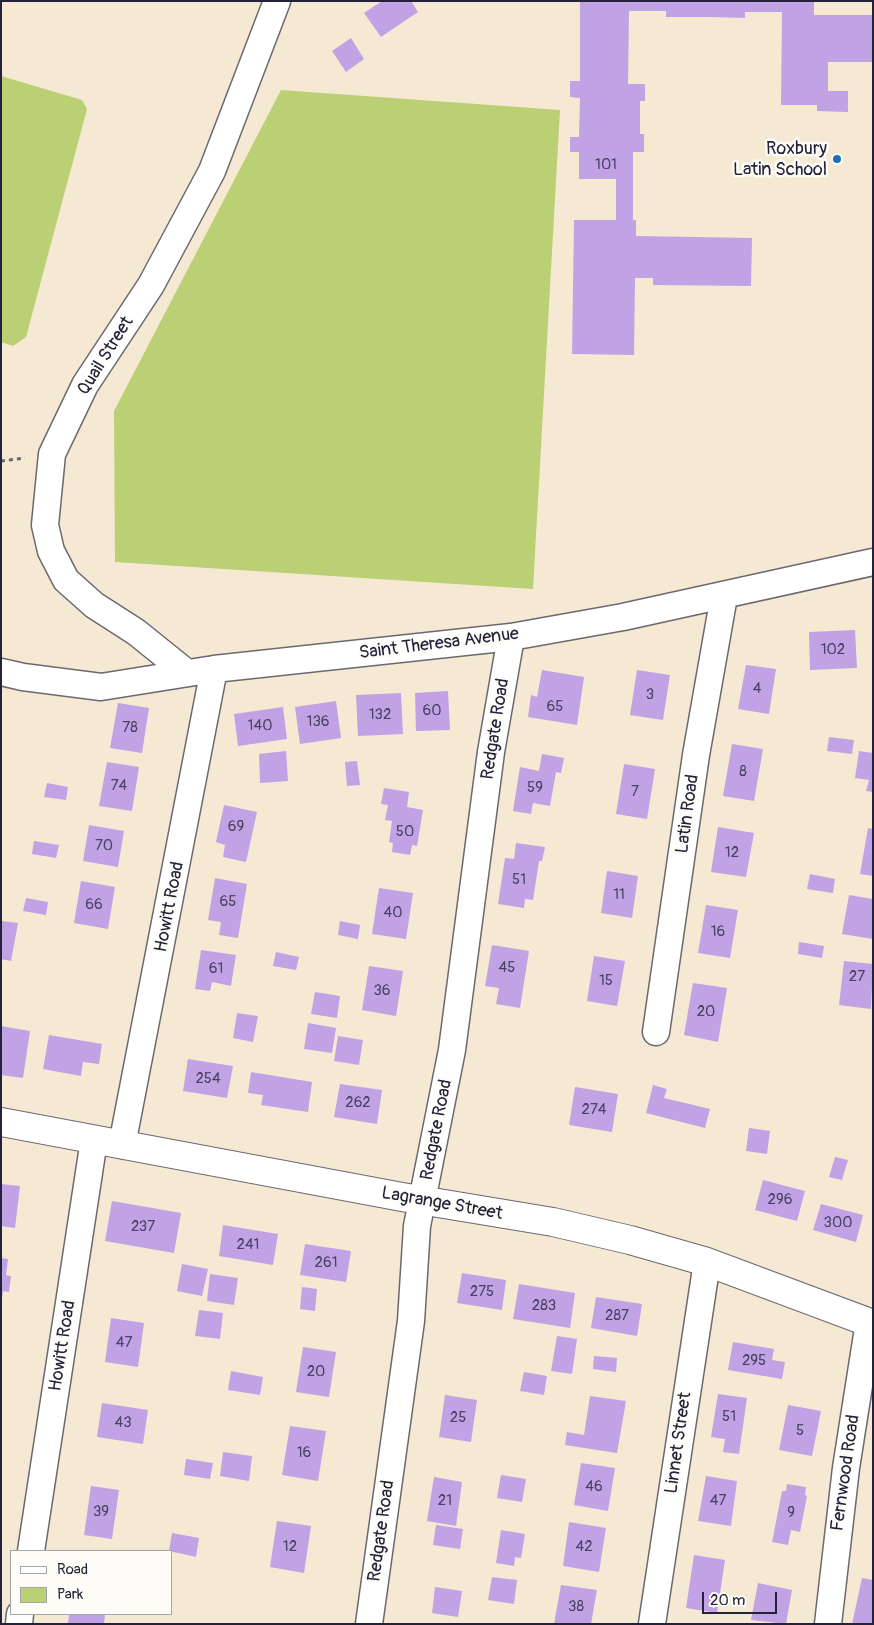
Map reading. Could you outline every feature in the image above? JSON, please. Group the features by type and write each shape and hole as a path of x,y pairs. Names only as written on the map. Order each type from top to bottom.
{"main road":[{"name":"Lagrange Street","path":"1,1122 423,1200 553,1222 630,1240 707,1262 871,1323"}],"street":[{"name":"Quail Street","path":"187,673 136,632 94,605 66,580 51,551 45,525 50,464 52,454 85,385 151,285 212,171 277,1"},
{"name":"Saint Theresa Avenue","path":"1,672 23,677 101,687 214,669 511,637 623,617 873,562"},
{"name":"Latin Road","path":"656,1032 696,755 724,596"},
{"name":"Redgate Road","path":"369,1624 411,1321 417,1226 452,1050 491,752 511,637"},
{"name":"Howitt Road","path":"122,1145 214,669"},
{"name":"Howitt Road","path":"31,1550 94,1140"},
{"name":"Linnet Street","path":"652,1624 707,1262"},
{"name":"Fernwood Road","path":"828,1624 846,1468 871,1323"}],"green space":[{"path":"1,76 82,100 87,109 26,337 13,346 1,342"},
{"path":"281,90 560,110 533,589 115,562 114,411"}],"building":[{"path":"382,1 411,1 418,12 381,37 364,13"},
{"path":"580,1 814,1 814,15 873,15 873,62 828,62 828,91 848,91 848,112 817,111 817,105 781,105 782,12 745,12 745,18 666,17 666,11 629,11 628,84 645,84 645,101 640,101 640,134 644,134 644,152 633,152 633,220 636,220 636,236 752,238 751,286 653,285 653,278 635,278 634,355 572,354 574,220 616,220 616,179 579,179 579,152 570,152 570,137 579,137 580,98 570,97 570,81 580,81"},
{"path":"351,38 364,59 346,72 332,51"},
{"path":"855,630 857,668 810,670 809,632"},
{"path":"746,665 776,669 769,714 738,709"},
{"path":"542,670 584,677 577,725 528,717 531,695 537,697"},
{"path":"637,670 670,675 663,720 630,715"},
{"path":"448,691 450,730 416,731 415,693"},
{"path":"401,693 403,734 358,736 356,695"},
{"path":"336,701 341,738 300,744 295,707"},
{"path":"118,703 149,708 142,753 110,748"},
{"path":"283,707 287,739 238,746 234,714"},
{"path":"829,737 854,740 852,754 827,751"},
{"path":"732,744 763,749 754,801 723,796"},
{"path":"286,751 288,781 260,783 259,754"},
{"path":"859,751 873,753 873,792 866,791 869,780 855,778"},
{"path":"542,754 564,758 561,773 556,772 550,806 533,803 531,814 513,811 520,767 539,771"},
{"path":"357,761 360,785 347,786 345,762"},
{"path":"107,762 139,767 132,811 99,806"},
{"path":"624,764 655,769 647,819 616,814"},
{"path":"47,783 68,787 66,800 44,797"},
{"path":"384,788 409,792 407,807 423,810 417,846 412,845 410,855 392,852 393,843 389,842 392,821 385,820 388,805 381,804"},
{"path":"224,805 257,812 246,862 223,857 225,845 216,842"},
{"path":"89,825 124,831 118,867 83,861"},
{"path":"718,827 754,833 746,877 711,872"},
{"path":"868,828 873,829 873,876 860,874"},
{"path":"34,841 59,845 56,858 32,854"},
{"path":"516,843 545,847 542,861 539,861 533,900 525,899 524,908 498,904 505,858 514,859"},
{"path":"607,871 638,876 632,918 601,913"},
{"path":"810,874 835,879 833,893 807,889"},
{"path":"215,878 247,884 238,938 219,935 221,922 208,920"},
{"path":"81,881 115,887 108,929 74,923"},
{"path":"379,888 413,893 406,939 372,934"},
{"path":"849,895 873,899 873,939 842,934"},
{"path":"26,898 48,902 46,915 23,911"},
{"path":"706,905 738,910 730,958 698,953"},
{"path":"1,921 18,923 11,961 1,959"},
{"path":"340,921 360,925 358,939 338,935"},
{"path":"799,942 824,946 822,958 798,954"},
{"path":"492,945 529,951 520,1008 496,1004 499,988 485,986"},
{"path":"201,950 236,955 231,986 212,982 210,991 195,989"},
{"path":"276,952 299,957 296,970 273,966"},
{"path":"594,956 625,961 617,1006 587,1001"},
{"path":"844,961 873,964 871,1009 839,1005"},
{"path":"369,966 403,971 396,1016 362,1010"},
{"path":"693,983 727,988 718,1042 684,1035"},
{"path":"315,992 340,996 337,1018 311,1014"},
{"path":"237,1013 258,1016 253,1042 233,1038"},
{"path":"308,1023 336,1028 332,1053 304,1049"},
{"path":"1,1026 30,1031 23,1078 1,1075"},
{"path":"49,1035 102,1044 99,1064 83,1062 81,1076 43,1069"},
{"path":"338,1036 363,1040 359,1065 334,1061"},
{"path":"188,1059 233,1066 227,1098 183,1091"},
{"path":"251,1072 312,1082 308,1112 261,1105 263,1095 248,1093"},
{"path":"340,1084 382,1090 377,1124 334,1117"},
{"path":"653,1085 667,1089 664,1098 710,1109 705,1128 646,1113"},
{"path":"575,1087 618,1094 612,1132 569,1125"},
{"path":"749,1128 770,1131 767,1154 746,1151"},
{"path":"835,1157 848,1160 842,1180 829,1177"},
{"path":"763,1180 805,1191 797,1221 755,1210"},
{"path":"1,1184 20,1186 15,1228 1,1226"},
{"path":"112,1201 181,1213 174,1253 105,1241"},
{"path":"821,1204 863,1215 856,1242 813,1230"},
{"path":"223,1225 278,1234 273,1265 219,1256"},
{"path":"305,1244 351,1251 346,1282 300,1275"},
{"path":"1,1258 8,1259 6,1275 11,1276 9,1292 3,1291 2,1298"},
{"path":"182,1264 208,1269 202,1296 177,1291"},
{"path":"462,1273 506,1280 502,1310 457,1303"},
{"path":"210,1274 238,1278 234,1305 207,1301"},
{"path":"519,1284 575,1293 570,1328 513,1319"},
{"path":"302,1287 317,1289 315,1311 300,1309"},
{"path":"596,1297 642,1304 637,1336 591,1328"},
{"path":"199,1310 223,1313 220,1339 195,1336"},
{"path":"111,1318 144,1323 138,1367 105,1362"},
{"path":"557,1336 577,1339 572,1374 551,1371"},
{"path":"733,1342 774,1349 772,1360 785,1362 782,1379 728,1370"},
{"path":"303,1347 336,1352 329,1397 296,1392"},
{"path":"594,1356 617,1358 616,1372 593,1369"},
{"path":"231,1371 263,1377 260,1395 228,1390"},
{"path":"524,1372 547,1376 544,1395 520,1391"},
{"path":"718,1394 747,1398 739,1454 723,1452 725,1439 711,1437"},
{"path":"445,1395 477,1400 471,1442 439,1437"},
{"path":"590,1396 626,1401 617,1453 565,1445 567,1432 584,1435"},
{"path":"102,1403 148,1410 143,1444 97,1437"},
{"path":"788,1405 821,1411 812,1456 779,1450"},
{"path":"290,1426 326,1431 318,1481 282,1475"},
{"path":"223,1452 252,1456 249,1481 220,1476"},
{"path":"186,1459 213,1463 210,1479 184,1475"},
{"path":"581,1463 615,1468 608,1511 574,1505"},
{"path":"501,1475 526,1479 522,1502 497,1498"},
{"path":"706,1476 737,1481 731,1526 698,1521"},
{"path":"434,1477 462,1482 456,1526 427,1521"},
{"path":"787,1484 806,1487 805,1495 807,1496 800,1532 791,1530 788,1545 772,1542 782,1491 786,1491"},
{"path":"91,1486 119,1490 112,1539 84,1535"},
{"path":"277,1521 311,1526 304,1573 270,1567"},
{"path":"569,1522 606,1528 599,1572 563,1566"},
{"path":"436,1525 463,1529 460,1549 433,1545"},
{"path":"501,1530 525,1534 521,1558 515,1557 514,1566 496,1563"},
{"path":"172,1533 199,1538 196,1557 169,1550"},
{"path":"694,1555 725,1560 717,1613 686,1608"},
{"path":"492,1577 517,1580 514,1604 488,1600"},
{"path":"862,1578 873,1580 873,1624 852,1624"},
{"path":"758,1583 792,1590 786,1624 751,1620"},
{"path":"561,1585 597,1590 591,1624 554,1624"},
{"path":"435,1587 462,1591 458,1617 432,1613"},
{"path":"69,1615 105,1615 104,1624 68,1624"}],"place":[{"name":"Roxbury Latin School","path":"837,159"}]}
